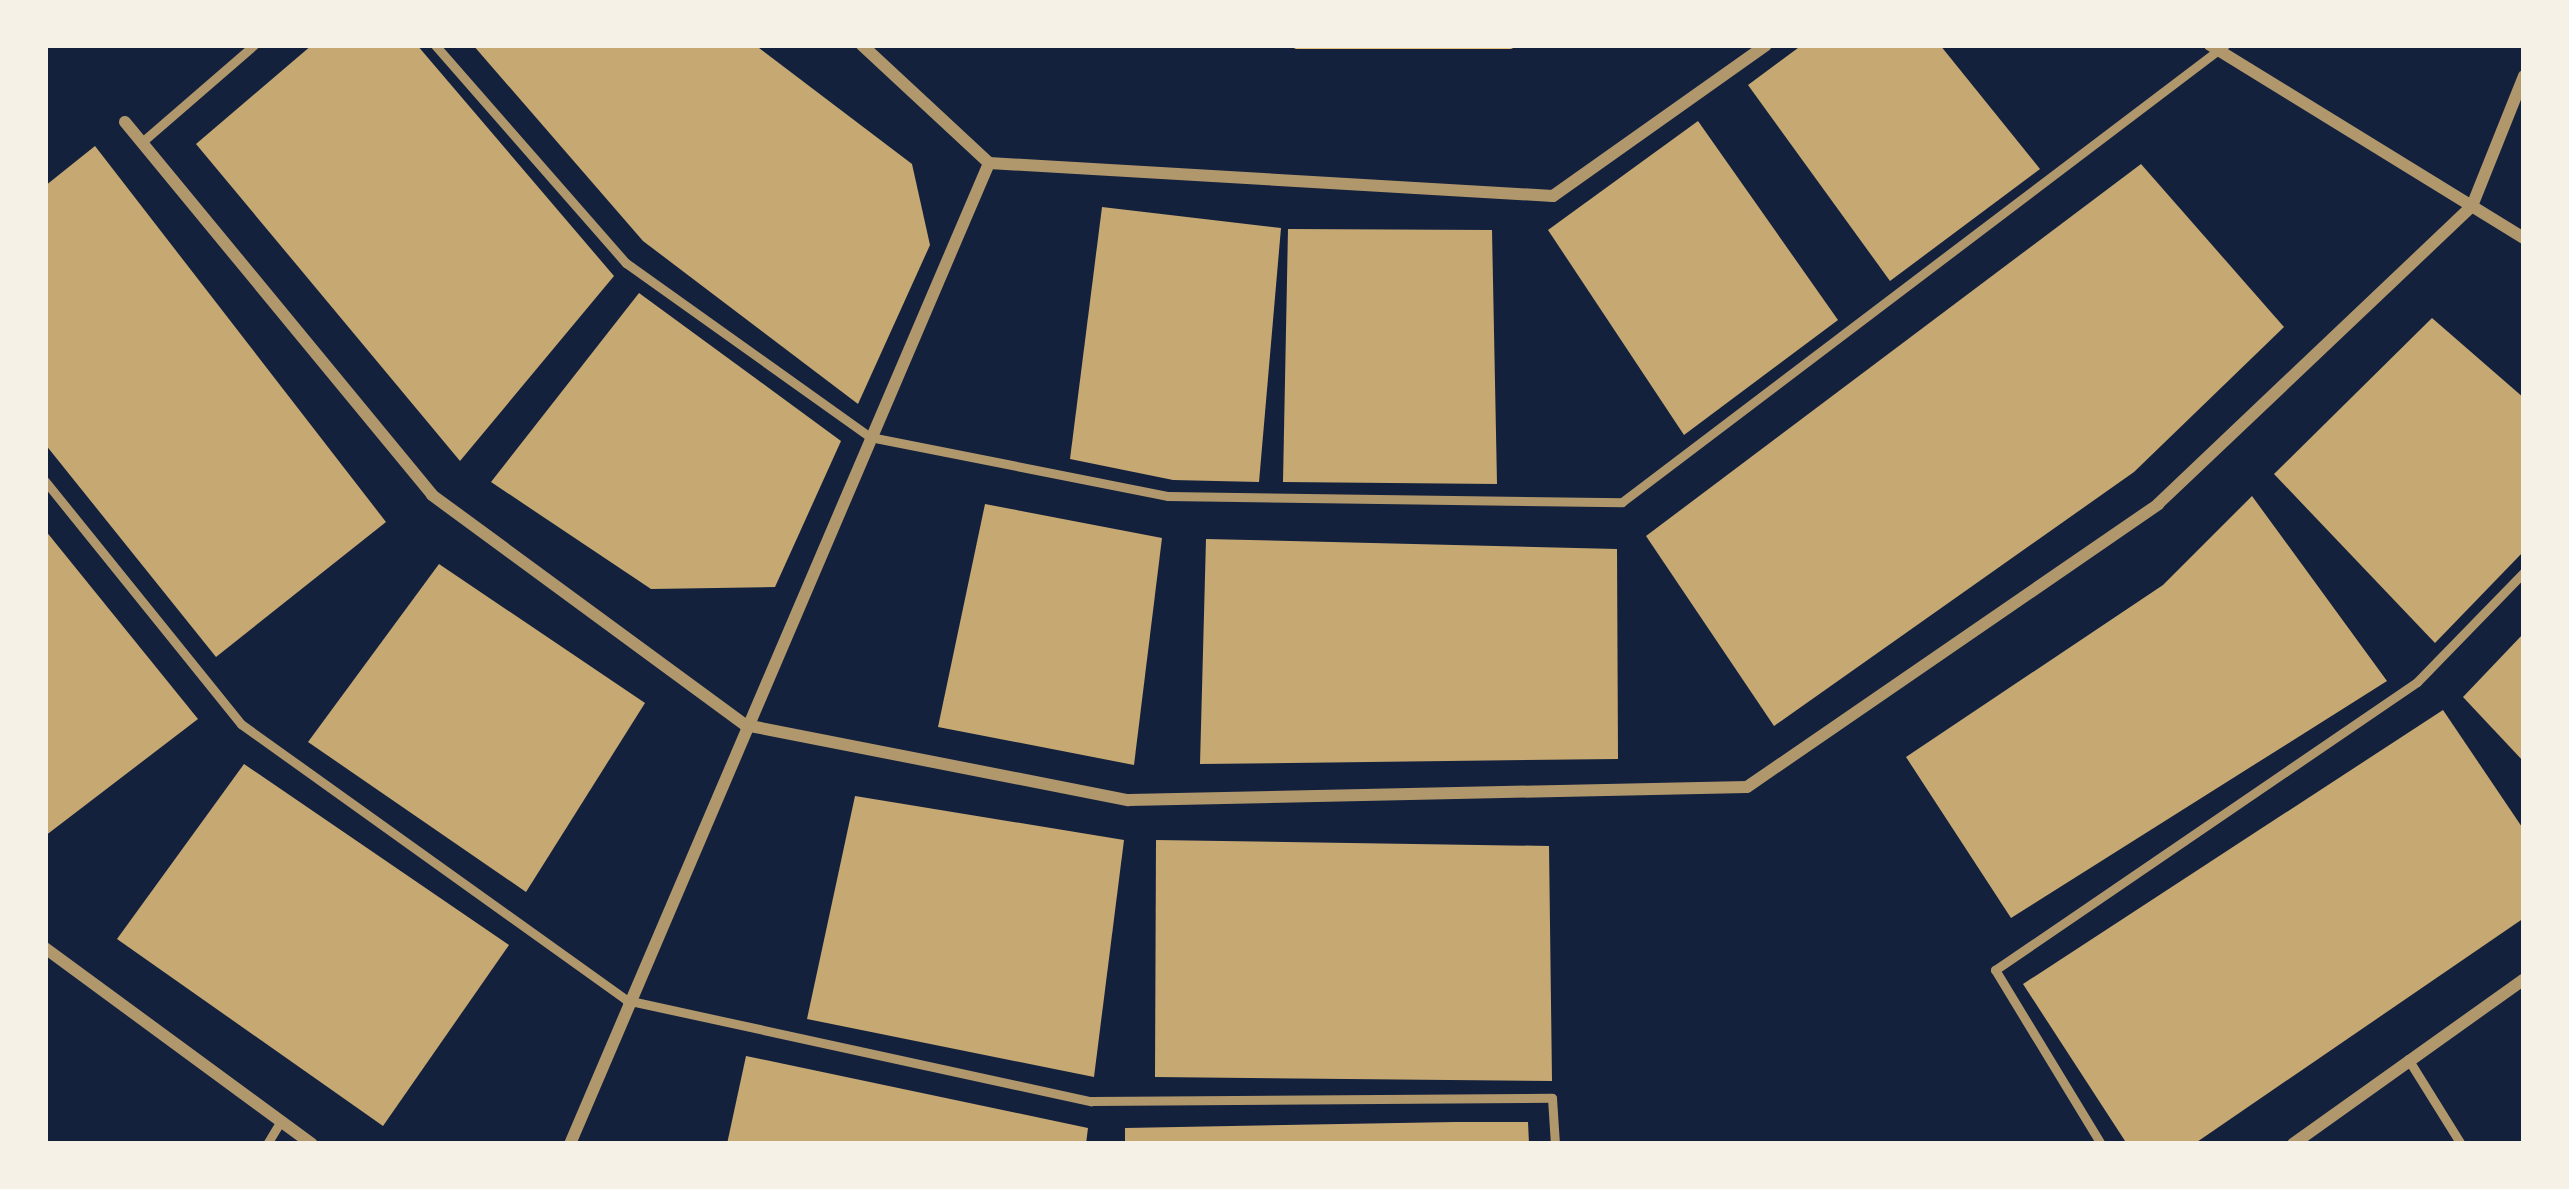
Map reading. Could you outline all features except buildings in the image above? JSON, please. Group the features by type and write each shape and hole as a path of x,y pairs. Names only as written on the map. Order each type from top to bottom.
{"street":[{"path":"862,45 989,163 1552,196 1766,45"},
{"path":"2219,48 2524,238"},
{"path":"125,122 432,494 745,725 1129,800 1747,787 2158,504 2473,206 2524,76"},
{"path":"570,1144 626,1000 989,163"},
{"path":"47,956 312,1144"},
{"path":"2293,1144 2524,979"}],"lane":[{"path":"142,142 254,45"},
{"path":"435,45 626,262 870,437 1168,496 1622,502 2219,48"},
{"path":"45,481 241,724 626,1000 1091,1101 1552,1098 1555,1144"},
{"path":"2102,1144 1995,970 2417,682 2524,572"},
{"path":"2408,1059 2462,1144"},
{"path":"267,1144 279,1124"}],"path":[{"path":"1298,45 1504,47"}]}
